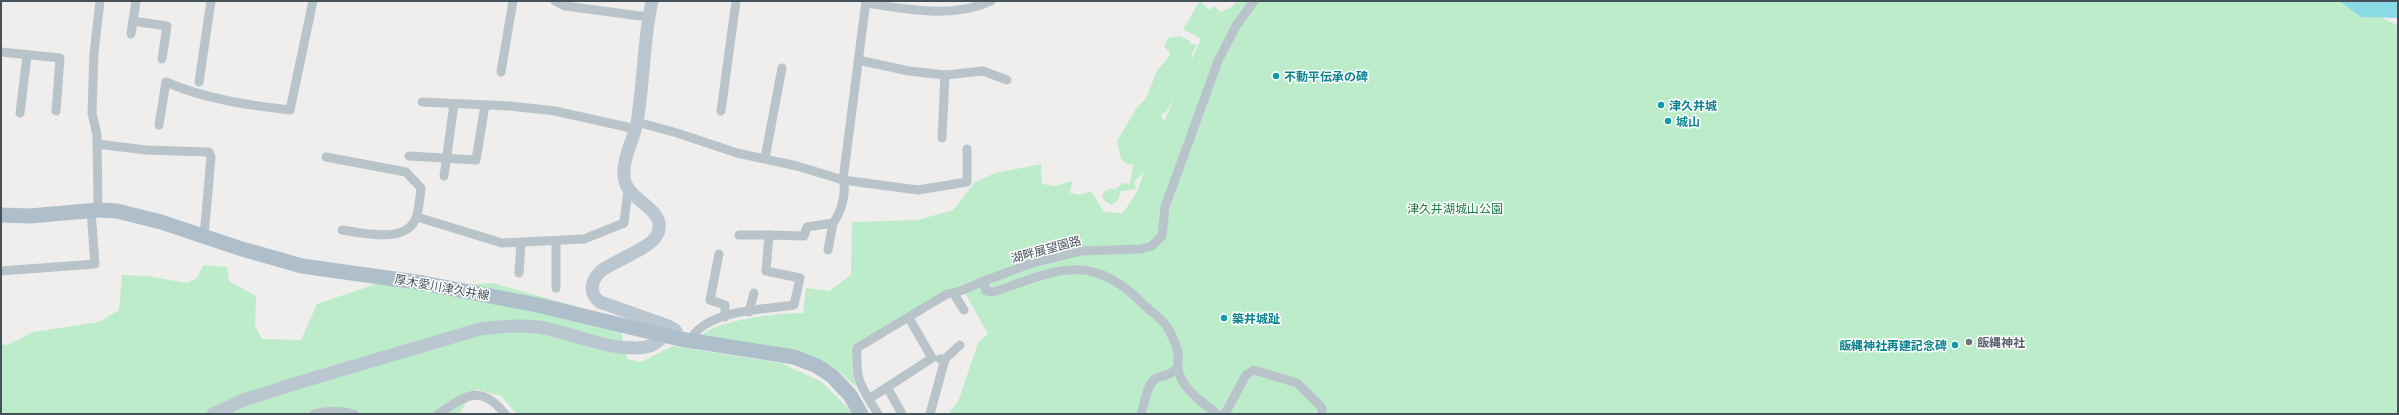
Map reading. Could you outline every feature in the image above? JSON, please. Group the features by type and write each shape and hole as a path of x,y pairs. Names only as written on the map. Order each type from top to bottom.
{"main road":[{"name":"厚木愛川津久井線","path":"1,216 30,216 94,210 117,211 147,218 204,237 316,269 423,283 530,303 685,340 776,353 806,361 825,371 839,382 861,414"}],"street":[{"path":"1,271 95,264 94,210 97,144 96,121 92,113 94,61 100,1"},
{"path":"131,34 136,1"},
{"path":"199,82 211,1"},
{"path":"159,125 166,82 188,92 250,105 290,110 314,1"},
{"path":"501,72 513,1"},
{"path":"555,1 565,6 648,17"},
{"path":"652,1 648,17 636,126 624,171 624,182 628,190 655,214 659,222 659,231 652,242 611,264 596,276 592,285 594,294 598,300 606,305 671,328 685,340 696,331 725,316 794,305 800,278 766,271 769,235"},
{"path":"721,111 736,1"},
{"path":"828,250 833,222 837,218 845,187 843,180 866,2 905,9 947,11 976,8 991,1"},
{"name":"湖畔展望園路","path":"1178,368 1178,352 1165,323 1131,292 1102,275 1083,270 1054,271 994,292 986,291 984,284 985,281 1029,264 1075,252 1100,249 1141,249 1159,242 1164,228 1165,207 1218,61 1236,26 1254,1"},
{"path":"133,20 167,26 162,58"},
{"path":"1,52 26,56 60,58 56,111"},
{"path":"20,114 26,56"},
{"path":"858,60 909,71 945,75 983,71 1007,80"},
{"path":"765,158 782,68"},
{"path":"942,138 945,75"},
{"path":"422,102 485,105 555,111 677,133 737,153 765,158 843,180 918,190 967,182 967,149"},
{"path":"444,176 445,158 454,104"},
{"path":"409,156 476,160 485,105"},
{"path":"97,144 146,150 209,152 211,157 204,237"},
{"path":"326,157 406,172 421,188 417,217 406,231 393,234 342,230"},
{"path":"417,217 502,243 584,239 620,226 624,223 628,190"},
{"path":"739,235 804,236 807,227 833,222"},
{"path":"556,241 556,288"},
{"path":"519,274 521,242"},
{"path":"719,254 710,300 725,305 725,316"},
{"path":"878,414 858,381 857,348 947,294 985,281"},
{"path":"959,291 964,310"},
{"path":"749,312 754,293"},
{"path":"908,318 932,358"},
{"path":"213,414 244,400 480,328 505,326 538,327 603,343 635,348 647,347 657,343 664,335"},
{"path":"930,414 945,359 960,345"},
{"path":"869,399 932,358 945,359"},
{"path":"1141,414 1152,382 1158,377 1170,375 1178,368 1190,393 1217,414"},
{"path":"1225,414 1250,371 1260,370 1293,378 1322,408 1322,414"},
{"path":"887,388 902,414"},
{"path":"438,414 464,397 476,395 495,401 505,414"},
{"path":"314,414 326,411 344,411 354,414"}],"green space":[{"name":"津久井湖城山公園","path":"1200,1 1210,10 1214,6 1221,12 1233,6 1237,1 2339,1 2361,17 2381,17 2398,26 2398,414 948,414 958,402 978,343 988,334 961,286 854,346 852,368 856,387 836,369 818,359 701,337 707,331 732,322 780,314 803,313 806,288 829,291 851,275 852,222 918,220 953,210 974,183 995,173 1041,164 1042,184 1055,186 1072,181 1070,193 1080,195 1091,191 1104,212 1122,213 1136,194 1144,172 1134,182 1136,189 1121,191 1118,200 1111,205 1104,200 1102,196 1107,190 1115,189 1123,183 1130,184 1133,165 1127,164 1121,159 1117,141 1136,109 1146,98 1157,71 1170,55 1169,51 1164,47 1168,38 1180,36 1190,41 1191,44 1197,45 1191,55 1192,59 1201,39 1183,29","holes":["1175,96 1164,122 1161,115 1167,111"]},
{"path":"203,265 227,267 229,281 256,296 255,326 262,339 301,340 317,304 376,284 415,288 492,283 582,308 621,333 627,359 641,362 673,346 781,363 822,382 854,414 517,414 501,396 476,389 459,414 1,414 1,344 7,345 33,332 99,322 119,310 122,275 147,276 187,283 197,278"}],"water":[{"path":"2339,1 2398,1 2398,18 2361,17"}],"place":[{"name":"不動平伝承の碑","path":"1276,76"},
{"name":"津久井城","path":"1661,105"},
{"name":"城山","path":"1668,121"},
{"name":"築井城趾","path":"1224,318"},
{"name":"飯縄神社","path":"1969,342"},
{"name":"飯縄神社再建記念碑","path":"1955,345"}]}
